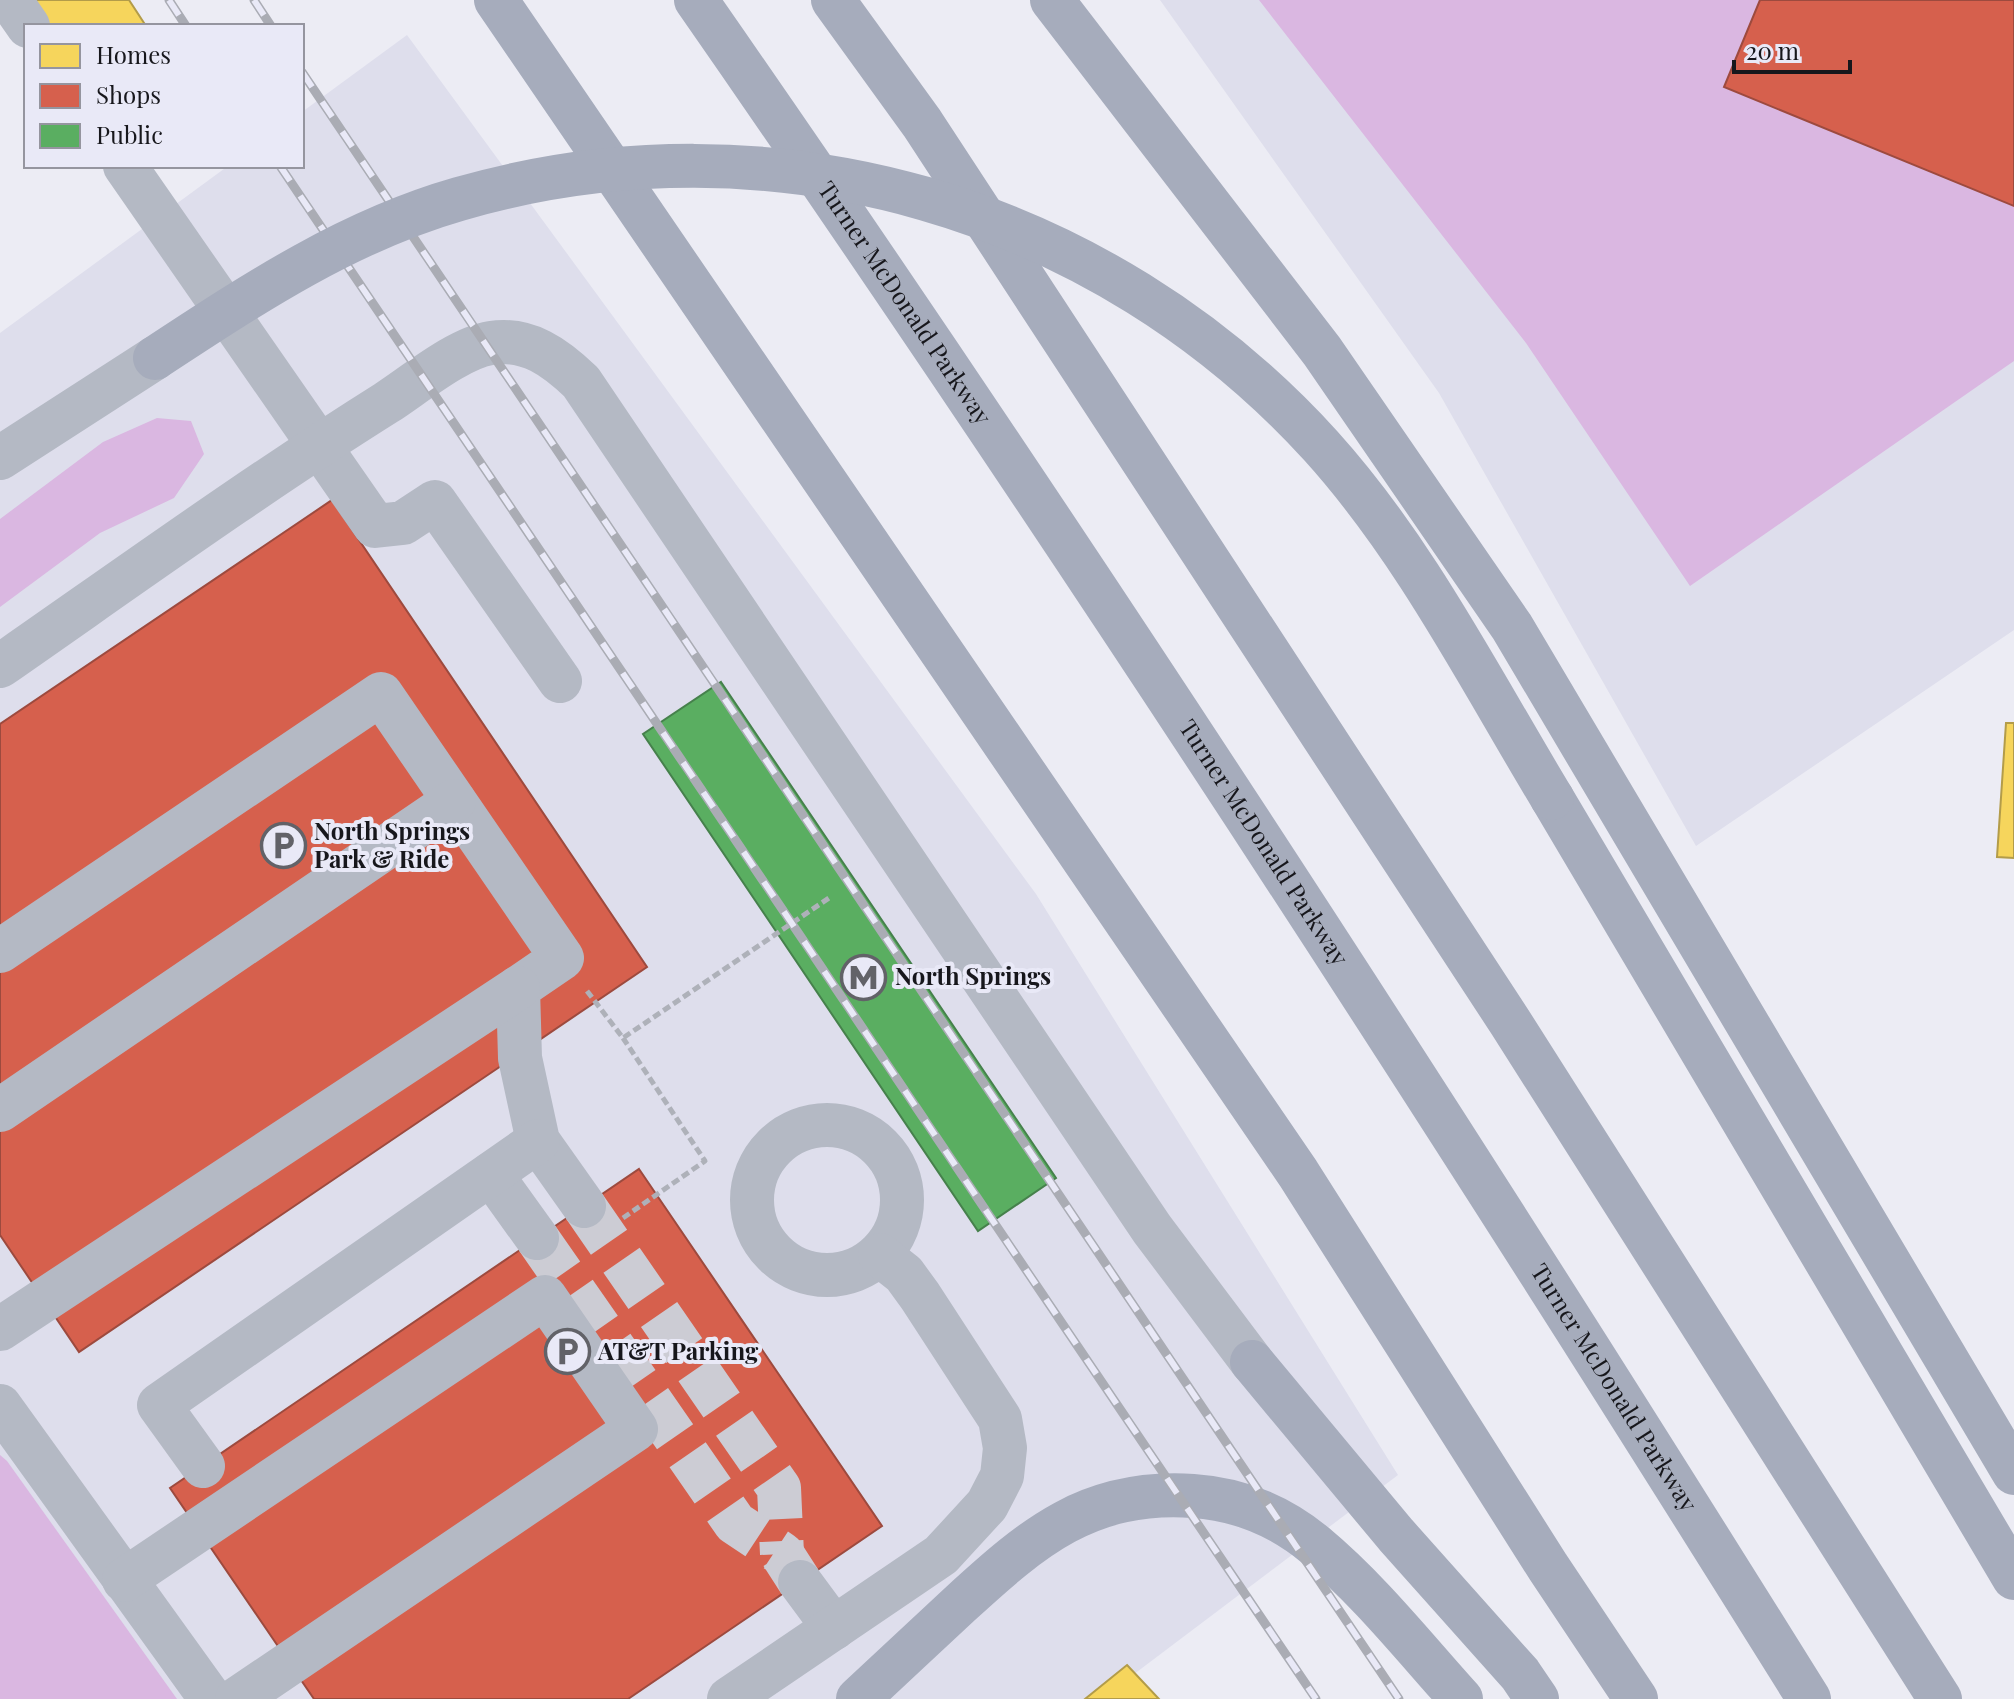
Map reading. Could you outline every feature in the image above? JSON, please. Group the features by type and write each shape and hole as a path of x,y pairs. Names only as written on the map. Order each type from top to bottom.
{"highway":[{"path":"496,0 1298,1173 1539,1554 1636,1699"},
{"name":"Turner McDonald Parkway","path":"696,0 961,385 1258,835 1809,1699"},
{"path":"833,0 922,123 1502,1009 1940,1699"},
{"path":"1052,0 1322,351 1512,627 2014,1473"},
{"path":"155,358 305,263 380,227 458,199 538,181 626,167 705,165 774,170 861,183 929,200 1068,252 1139,291 1205,337 1268,393 1322,448 1419,577 1774,1168 2014,1578"},
{"path":"1252,1362 1396,1535 1520,1674 1537,1699"},
{"path":"858,1699 1029,1543 1060,1522 1104,1504 1160,1494 1217,1498 1266,1512 1313,1544 1354,1581 1461,1699"}],"lane":[{"path":"10,0 27,24"},
{"path":"126,168 375,526 403,523 435,502 560,681"},
{"path":"0,666 318,445 455,359 490,343 524,343 558,359 581,382 1152,1229 1252,1362"},
{"path":"0,458 155,358"},
{"path":"0,951 381,694 562,958 0,1329"},
{"path":"0,1110 454,801"},
{"path":"518,988 520,1058 538,1141 598,1215"},
{"path":"203,1466 159,1405 538,1141"},
{"path":"491,1174 537,1238"},
{"path":"729,1699 941,1555 987,1505 1002,1476 1005,1448 1000,1419 912,1285 880,1255"},
{"path":"124,1580 545,1297 636,1429 237,1699"},
{"path":"4,1412 211,1699"},
{"path":"800,1582 834,1628"}],"path":[{"path":"623,1038 829,898"},
{"path":"562,958 623,1038 705,1161 598,1215"}],"shaded area":[{"path":"1160,0 2014,0 2014,630 1696,846 1439,393"},
{"path":"1259,0 2014,0 2014,361 1690,586 1526,343"},
{"path":"407,35 1036,894 1398,1475 1101,1699 0,1699 0,333 225,168 304,168 304,111"},
{"path":"157,418 191,421 204,454 174,498 100,533 0,607 0,519 103,442"},
{"path":"0,1455 7,1461 177,1699 0,1699"}],"building: Homes":[{"path":"28,0 129,0 145,24 45,24"},
{"path":"2006,723 2014,723 2014,858 1997,857"},
{"path":"1127,1665 1159,1699 1085,1699"}],"building: Shops":[{"path":"1760,0 2014,0 2014,206 1724,87"},
{"name":"North Springs Park & Ride","path":"332,500 647,967 79,1352 0,1235 0,724"},
{"name":"AT&T Parking","path":"639,1169 882,1526 628,1699 314,1699 170,1488"}],"building: Public":[{"path":"721,682 1056,1178 978,1231 643,734"}],"tunnel":[{"path":"584,1206 779,1488 782,1554"},
{"path":"537,1238 735,1523 782,1554 800,1582"}],"railway":[{"path":"169,0 185,24"},
{"path":"254,0 270,24"},
{"path":"304,75 1399,1699"},
{"path":"281,168 1316,1699"}],"place":[{"name":"North Springs Park & Ride","path":"283,846"},
{"name":"North Springs","path":"864,977"},
{"name":"AT&T Parking","path":"567,1352"}]}
